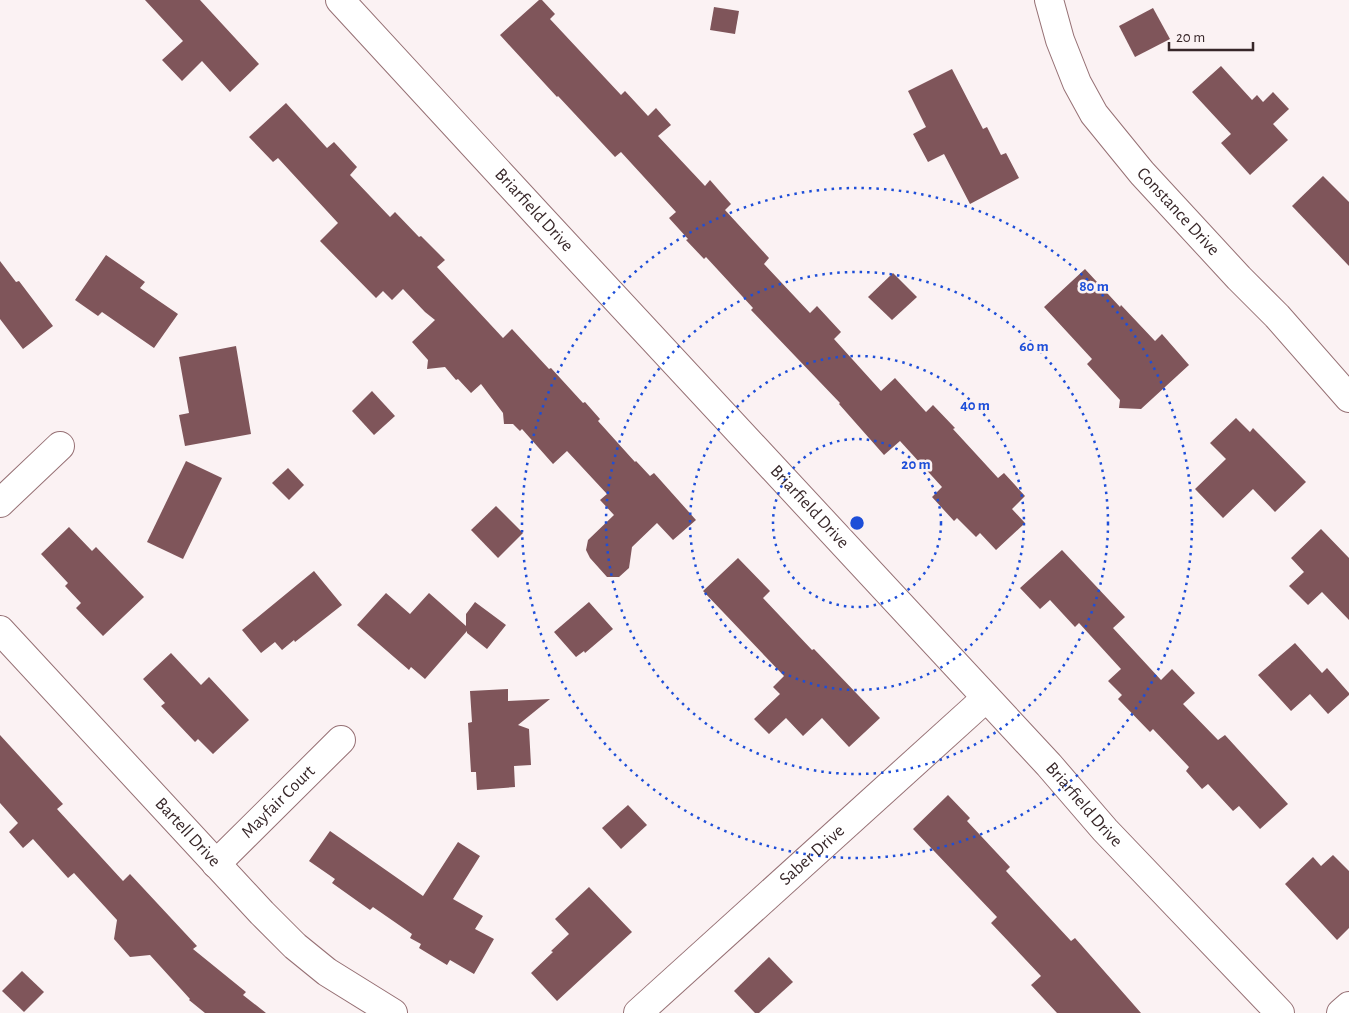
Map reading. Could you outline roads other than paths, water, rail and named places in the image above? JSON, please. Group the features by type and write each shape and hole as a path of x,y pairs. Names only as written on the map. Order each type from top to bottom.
{"street":[{"name":"Briarfield Drive","path":"340,0 1049,766 1105,830 1280,1013"},
{"name":"Constance Drive","path":"1049,0 1060,40 1077,83 1094,114 1142,173 1277,316 1349,398"},
{"path":"0,503 60,446"},
{"name":"Bartell Drive","path":"0,630 262,914 327,972 393,1013"},
{"name":"Saber Drive","path":"638,1013 986,698"},
{"name":"Mayfair Court","path":"216,864 341,740"},
{"path":"1341,1013 1349,1006"}]}
